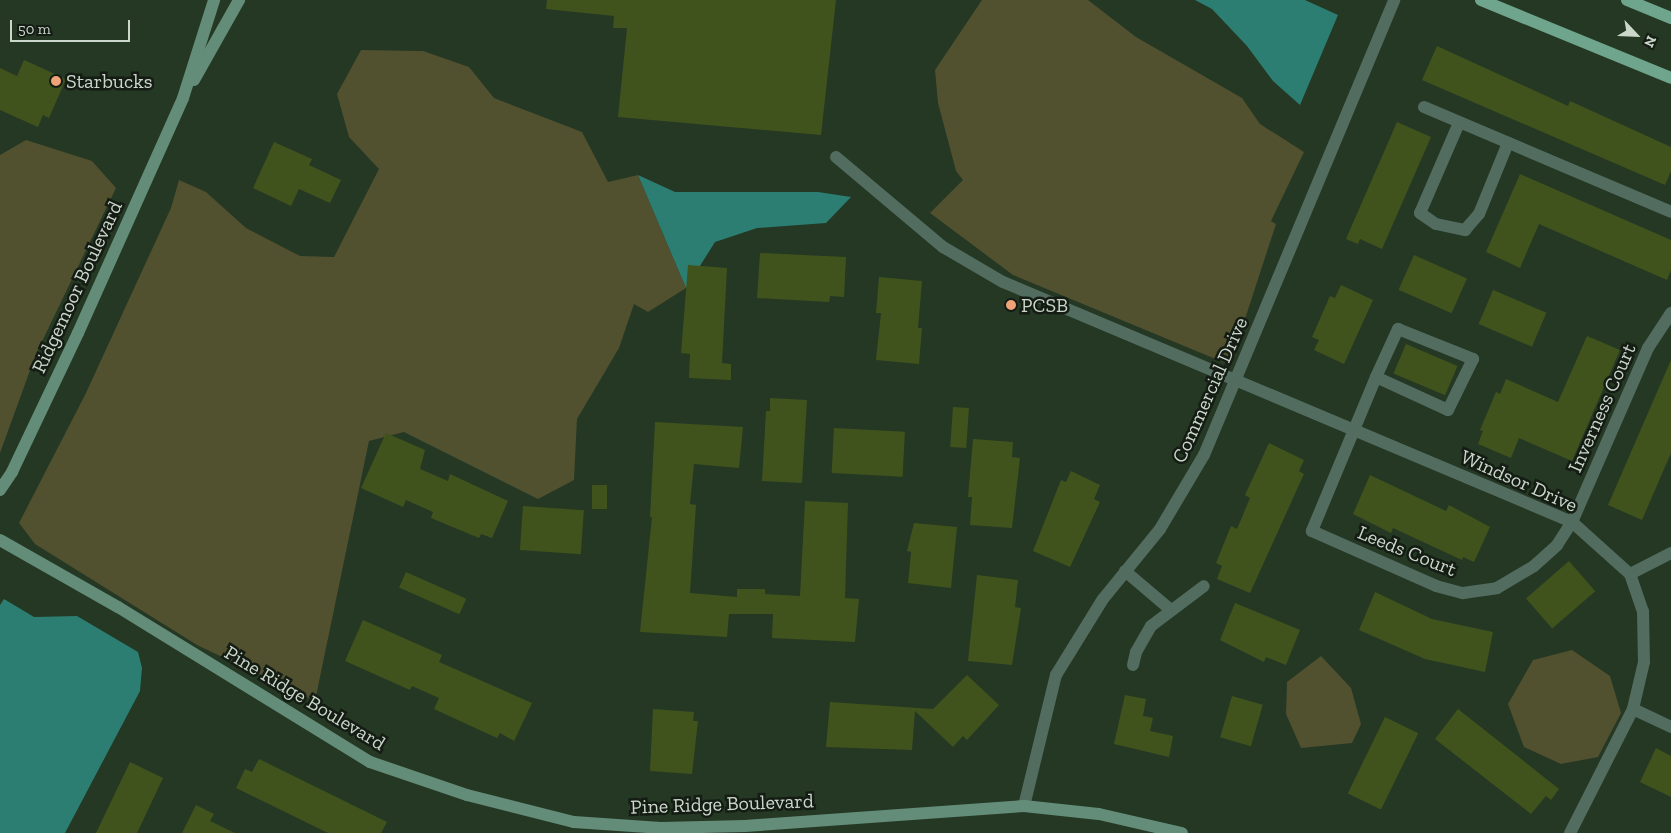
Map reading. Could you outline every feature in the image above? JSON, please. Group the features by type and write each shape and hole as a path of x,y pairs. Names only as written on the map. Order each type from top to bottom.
{"main road":[{"path":"1480,0 1671,78"},
{"path":"1627,0 1671,18"}],"street":[{"name":"Ridgemoor Boulevard","path":"184,98 214,0"},
{"name":"Ridgemoor Boulevard","path":"0,490 12,472 78,333 184,98 239,0"},
{"name":"Commercial Drive","path":"1024,806 1056,676 1102,598 1160,529 1204,455 1394,0"},
{"path":"1424,107 1671,212"},
{"path":"1459,123 1420,213 1436,224 1465,230 1479,214 1508,143"},
{"name":"Windsor Drive","path":"836,157 943,247 993,277 1354,432 1572,522 1630,574 1643,611 1644,662 1633,709 1570,833"},
{"name":"Inverness Court","path":"1572,522 1648,348 1671,313"},
{"path":"1354,432 1376,377 1398,329 1473,359 1448,410 1376,377"},
{"name":"Leeds Court","path":"1354,432 1312,532 1436,586 1462,593 1497,588 1534,566 1557,545 1572,522"},
{"name":"Pine Ridge Boulevard","path":"0,540 118,607 370,762 467,795 574,822 662,828 745,826 1024,806 1099,814 1182,833"},
{"path":"1630,574 1671,553"},
{"path":"1125,571 1171,610"},
{"path":"1133,665 1141,640 1152,626 1204,586"},
{"path":"1633,709 1671,727"}],"shaded area":[{"path":"982,0 1088,0 1136,37 1242,98 1260,124 1304,152 1271,221 1276,224 1230,365 1013,275 930,213 963,180 956,171 938,103 935,70"},
{"path":"361,50 423,51 469,67 494,98 582,132 608,182 638,175 686,288 648,312 634,304 619,348 577,419 574,480 538,499 404,432 369,441 315,701 197,645 35,544 19,523 85,395 171,208 179,180 206,192 246,228 300,256 334,257 379,169 349,137 337,94"},
{"path":"26,140 92,161 116,188 36,354 0,453 0,155"},
{"path":"1572,650 1610,676 1621,713 1598,757 1561,764 1524,747 1508,704 1533,660"},
{"path":"1321,656 1351,688 1361,724 1352,743 1301,748 1286,714 1287,682"}],"water":[{"path":"1195,0 1305,0 1338,15 1300,105 1273,81 1247,46 1212,9"},
{"path":"638,175 675,192 818,192 851,197 826,223 757,228 715,242 686,288"},
{"path":"4,599 34,617 77,616 138,652 142,668 140,691 65,833 0,833 0,605"}],"building":[{"path":"547,0 836,0 821,135 618,117 627,28 613,28 614,16 546,9"},
{"path":"1437,46 1568,106 1570,101 1671,147 1671,171 1665,185 1422,80"},
{"path":"24,60 66,79 49,118 43,115 38,127 0,110 0,68 17,76"},
{"path":"1397,122 1431,137 1382,249 1360,239 1358,244 1346,239"},
{"path":"274,142 312,159 309,165 341,180 330,203 299,189 291,206 253,188"},
{"path":"1520,174 1671,240 1671,270 1667,280 1539,224 1520,268 1486,252"},
{"path":"760,253 846,257 844,297 830,296 829,302 757,298"},
{"path":"1414,255 1467,279 1452,313 1399,290"},
{"path":"688,265 727,268 722,363 731,364 731,380 689,378 690,354 681,353"},
{"path":"879,277 922,281 918,328 922,328 919,364 876,360 881,313 876,313"},
{"path":"1341,285 1373,300 1344,364 1314,350 1319,340 1312,337 1330,296 1335,298"},
{"path":"1493,290 1546,313 1532,347 1479,324"},
{"path":"1587,336 1620,350 1572,461 1519,438 1511,458 1478,444 1483,431 1480,430 1496,392 1500,394 1506,379 1558,402"},
{"path":"1406,344 1458,366 1445,395 1393,373"},
{"path":"1671,360 1671,453 1642,520 1608,505"},
{"path":"770,398 807,400 802,483 762,481 766,411 770,411"},
{"path":"953,407 969,408 966,448 950,447"},
{"path":"655,422 743,427 739,468 694,464 690,504 696,505 690,593 737,597 737,589 765,589 765,594 800,596 805,501 848,503 845,598 859,599 855,642 772,638 773,614 729,614 727,637 640,632 652,517 650,517"},
{"path":"834,428 905,432 903,477 832,473"},
{"path":"386,433 425,450 420,469 448,481 450,474 508,501 492,538 481,534 479,538 431,518 433,512 406,500 403,507 361,488"},
{"path":"973,439 1013,442 1012,457 1020,458 1012,528 970,525 972,497 968,497"},
{"path":"1269,443 1304,460 1299,471 1304,474 1250,593 1217,579 1222,566 1216,563 1231,526 1237,529 1250,498 1245,495"},
{"path":"1071,471 1100,485 1094,499 1100,502 1070,567 1033,551 1061,480 1066,482"},
{"path":"1370,475 1446,511 1449,505 1490,527 1474,562 1463,557 1462,560 1393,528 1391,533 1353,514"},
{"path":"592,485 607,485 607,509 592,509"},
{"path":"523,506 584,510 581,554 520,550"},
{"path":"914,523 957,527 951,588 908,583 911,552 907,551"},
{"path":"1569,561 1595,591 1552,629 1526,598"},
{"path":"406,572 466,599 459,614 399,588"},
{"path":"977,575 1018,580 1015,607 1021,608 1012,665 968,661"},
{"path":"1375,592 1432,619 1493,632 1485,672 1425,659 1359,630"},
{"path":"1235,603 1300,630 1286,665 1266,657 1264,662 1220,640"},
{"path":"363,620 442,655 439,662 532,703 514,741 500,733 497,738 434,709 439,698 412,686 410,690 345,661"},
{"path":"967,675 999,705 967,740 963,736 953,747 915,711 912,750 826,747 830,702 933,709"},
{"path":"1125,695 1146,699 1143,716 1153,718 1150,731 1173,736 1169,757 1114,744"},
{"path":"1232,696 1263,705 1251,746 1220,737"},
{"path":"653,709 694,712 693,721 698,721 692,774 650,771"},
{"path":"1458,709 1559,789 1551,800 1546,796 1531,814 1435,739"},
{"path":"1385,717 1418,733 1381,810 1348,793"},
{"path":"1656,748 1671,756 1671,797 1640,782"},
{"path":"259,759 387,822 381,833 328,833 236,788 245,769 252,772"},
{"path":"130,762 163,778 137,833 96,833"},
{"path":"196,805 214,814 210,821 235,833 182,833"}],"place":[{"name":"Starbucks","path":"56,81"},
{"name":"PCSB","path":"1011,305"}]}
